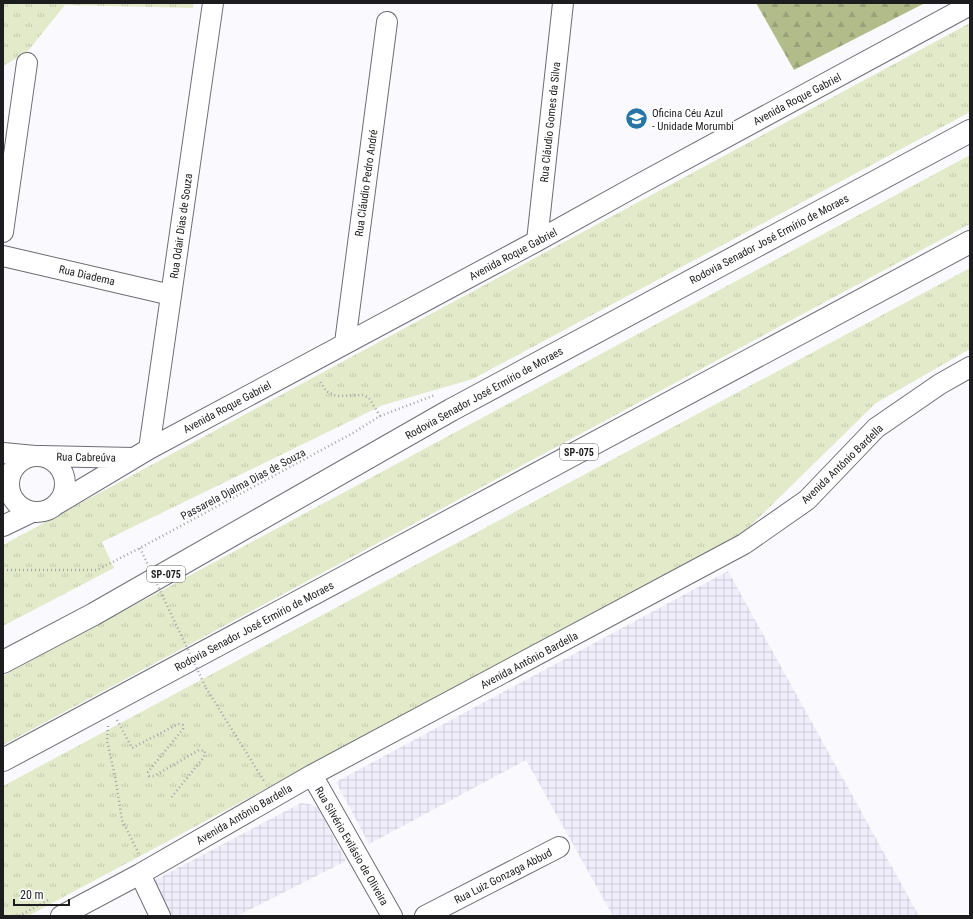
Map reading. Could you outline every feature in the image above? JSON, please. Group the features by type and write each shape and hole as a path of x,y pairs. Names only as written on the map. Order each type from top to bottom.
{"highway":[{"name":"Rodovia Senador José Ermírio de Moraes","path":"3,662 94,614 451,410 970,131"},
{"name":"Rodovia Senador José Ermírio de Moraes","path":"3,760 970,242"},
{"path":"3,650 94,614"}],"street":[{"name":"Rua Odair Dias de Souza","path":"141,453 171,295 213,3"},
{"name":"Rua Cláudio Gomes da Silva","path":"537,241 563,3"},
{"name":"Avenida Roque Gabriel","path":"3,526 32,512 41,512 49,509 141,453 537,241 970,5"},
{"name":"Rua Cláudio Pedro André","path":"344,343 387,22"},
{"path":"3,232 27,63"},
{"name":"Rua Diadema","path":"3,256 171,295"},
{"name":"Avenida Antônio Bardella","path":"61,916 140,874 312,775 744,544 807,500 876,428 940,384 970,367"},
{"name":"Rua Cabreúva","path":"3,453 38,456 141,453"},
{"path":"32,512 23,509 16,504 11,496 8,486 9,476 14,468 20,461 29,457 38,456 48,458 56,463 62,471 65,488 62,497 57,504"},
{"name":"Rua Silvério Evilásio de Oliveira","path":"312,775 392,916"},
{"name":"Rua Luiz Gonzaga Abbud","path":"425,916 559,847"},
{"path":"140,874 160,916"}],"path":[{"name":"Passarela Djalma Dias de Souza","path":"3,570 97,570 353,434 380,416 369,398 364,395 336,396 326,391 309,363"},
{"path":"140,548 206,688 266,786"},
{"path":"108,704 132,748 178,724 183,725 183,729 148,772 149,776 154,776 199,750 205,751 204,757 170,799"},
{"path":"108,704 107,741 115,776 122,820 133,844 139,852 140,874"}],"shaded area":[{"path":"728,571 919,916 613,916 526,760 369,844 336,782"},
{"path":"301,803 310,804 318,808 346,861 237,916 169,916 153,883 157,879"}],"green space":[{"path":"3,3 194,3 193,8 65,5 27,52 3,66"},
{"path":"756,3 925,3 794,70"},
{"path":"970,23 970,112 473,379 383,405 102,542 114,568 3,626 3,545"},
{"path":"970,155 970,224 3,745 3,676"},
{"path":"970,268 970,349 876,403 742,534 28,916 3,916 3,786"}],"place":[{"name":"Oficina Céu Azul - Unidade Morumbi","path":"636,119"}]}
